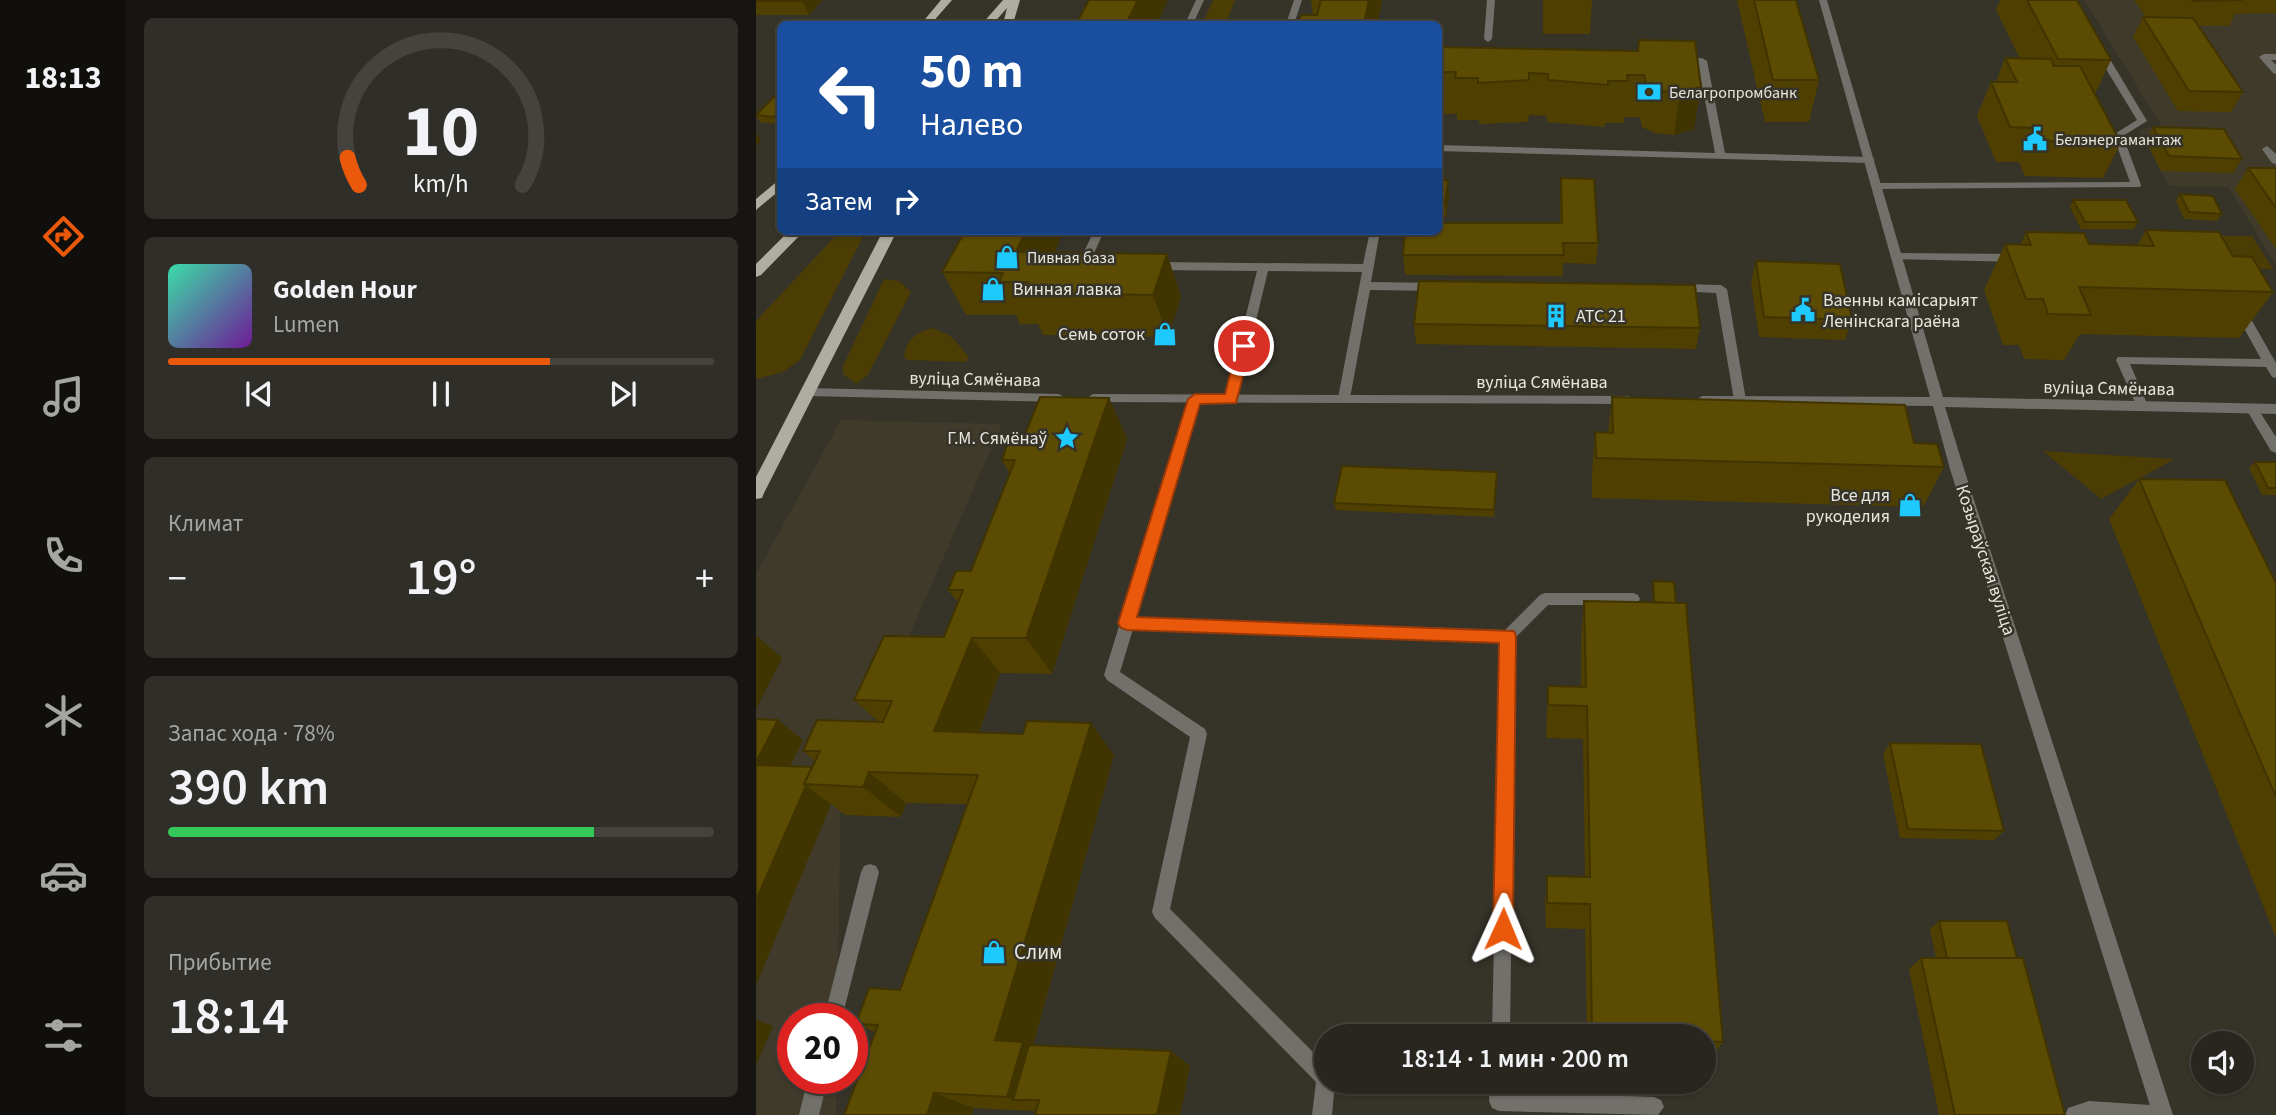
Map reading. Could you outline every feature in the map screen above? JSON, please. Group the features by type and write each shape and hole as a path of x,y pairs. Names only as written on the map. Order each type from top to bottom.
{"main road":[{"path":"929,21 947,0"},
{"path":"990,21 1009,0"},
{"path":"1009,21 1015,0"},
{"path":"756,198 777,184"},
{"path":"756,206 777,185"},
{"path":"756,272 793,235"},
{"path":"756,493 888,235"}],"street":[{"path":"1190,21 1200,0"},
{"path":"1291,21 1298,0"},
{"path":"1488,39 1491,0"},
{"name":"Козыраўская вуліца","path":"1823,0 1937,402 2164,1115"},
{"path":"1877,186 2136,185 2118,135 2142,121 2092,38"},
{"path":"2276,57 2264,57 2276,71"},
{"path":"1664,62 1702,61 1720,155"},
{"path":"1442,148 1870,160"},
{"path":"2267,149 2276,161"},
{"path":"1097,235 1084,264 1098,265"},
{"path":"1344,398 1374,235"},
{"path":"1897,257 2025,258"},
{"path":"1139,265 1368,268"},
{"path":"1231,399 1263,267"},
{"path":"1365,286 1446,287"},
{"path":"1667,288 1721,289 1740,401"},
{"path":"2235,302 2273,369"},
{"path":"2142,406 2122,360 2273,369"},
{"name":"вуліца Сямёнава","path":"808,392 850,395 1195,399 1644,400"},
{"path":"1195,399 1112,675 1199,734 1161,912 1314,1067"},
{"name":"вуліца Сямёнава","path":"1685,400 2276,409"},
{"path":"2252,409 2276,448"},
{"path":"1501,1024 1508,636 1545,599 1633,599"},
{"path":"1127,623 1508,636"},
{"path":"837,1003 870,872"},
{"path":"809,1115 814,1094"},
{"path":"1322,1115 1324,1094"},
{"path":"1499,1094 1499,1101 1654,1107"},
{"path":"2075,1115 2088,1111 2150,1115"}],"shaded area":[{"path":"1213,0 1235,0 1227,21 1204,20"},
{"path":"2084,0 2276,0 2276,265 2228,187 2169,186 2139,130 2161,125"},
{"path":"836,235 864,235 800,360 783,372 756,379 756,321"},
{"path":"2214,236 2252,236 2273,269 2232,268"},
{"path":"884,279 899,281 911,292 868,375 856,384 843,374 843,366"},
{"path":"933,328 951,336 969,357 966,362 907,360 904,357 913,337"},
{"path":"841,420 1002,424 841,791 837,1003 777,1003 777,1094 837,1094 836,1115 756,1115 756,574"},
{"path":"2043,451 2175,459 2101,499"}],"building":[{"path":"756,0 803,0 756,1"},
{"path":"1089,0 1138,0 1128,21 1078,21"},
{"path":"1321,0 1369,0 1365,21 1299,21 1301,15 1317,15"},
{"path":"1754,0 1796,0 1819,80 1773,80"},
{"path":"2027,0 2077,0 2111,60 2058,59"},
{"path":"2143,17 2193,18 2243,92 2189,91"},
{"path":"1639,40 1695,41 1701,87 1680,93 1660,91 1647,85 1644,75 1627,75 1628,81 1608,81 1608,85 1548,80 1548,74 1529,73 1529,80 1478,83 1478,78 1455,78 1456,72 1442,72 1443,47 1638,51"},
{"path":"2005,58 2051,59 2054,66 2080,66 2121,143 2041,141 2034,128 2010,127 1991,82 2017,82"},
{"path":"777,94 777,114 774,117 756,115"},
{"path":"2153,127 2224,129 2242,159 2169,156"},
{"path":"2248,168 2276,168 2276,208"},
{"path":"1561,178 1594,179 1598,243 1563,243 1564,255 1403,255 1405,235 1442,235 1442,223 1562,223"},
{"path":"1442,180 1448,180 1445,203 1442,203"},
{"path":"2180,194 2213,196 2222,214 2189,212"},
{"path":"2073,200 2126,200 2138,222 2085,222"},
{"path":"2146,230 2219,232 2233,256 2252,257 2273,292 2079,287 2091,315 2048,314 2043,299 2026,299 2005,244 2031,245 2026,232 2084,233 2089,244 2154,246"},
{"path":"963,235 1024,235 1016,252 1167,254 1153,295 1023,293 1028,282 999,282 1003,273 942,272"},
{"path":"1756,261 1840,264 1852,320 1764,317"},
{"path":"1419,281 1695,285 1700,328 1414,324"},
{"path":"1040,397 1109,398 1026,638 972,638 934,731 1023,734 1027,721 1091,723 995,1040 1023,1042 1007,1097 934,1093 927,1115 844,1115 852,1094 868,1094 868,1051 878,1025 868,1025 868,1003 864,1003 869,988 900,990 978,775 869,772 863,787 804,784 820,751 803,751 817,720 883,722 892,701 854,700 884,636 944,637 963,590 948,590 956,571 971,571 1015,460 1002,460 1007,445 1021,445"},
{"path":"1612,397 1905,405 1914,443 1937,444 1944,467 1596,458 1595,432 1613,433"},
{"path":"2255,462 2276,462 2276,488 2268,488"},
{"path":"1342,466 1497,472 1494,510 1334,503"},
{"path":"2139,479 2225,480 2276,583 2276,797"},
{"path":"1653,581 1674,582 1676,603 1654,602"},
{"path":"1584,601 1686,603 1723,1042 1716,1042 1716,1024 1592,1024 1590,904 1547,903 1547,876 1590,877 1587,706 1548,705 1548,686 1586,687"},
{"path":"756,719 778,720 756,762"},
{"path":"1890,743 1981,744 2004,831 1908,829"},
{"path":"756,765 812,767 756,900"},
{"path":"1939,921 2007,921 2017,958 1947,958"},
{"path":"1921,958 2023,958 2065,1115 1955,1115"},
{"path":"1029,1045 1171,1051 1157,1115 1035,1115 1039,1100 1013,1100"}],"place":[{"name":"Белагропромбанк","path":"1649,92"},
{"name":"Белэнергамантаж","path":"2035,139"},
{"name":"Пивная база","path":"1007,257"},
{"name":"Винная лавка","path":"993,289"},
{"name":"Ваенны камісарыят Ленінскага раёна","path":"1803,310"},
{"name":"АТС 21","path":"1556,316"},
{"name":"Семь соток","path":"1165,334"},
{"name":"Г.М. Сямёнаў","path":"1067,438"},
{"name":"Все для рукоделия","path":"1910,505"},
{"name":"Слим","path":"994,952"}],"route":[{"path":"1244,346 1231,399 1195,399 1127,623 1508,636 1503,929"}]}
